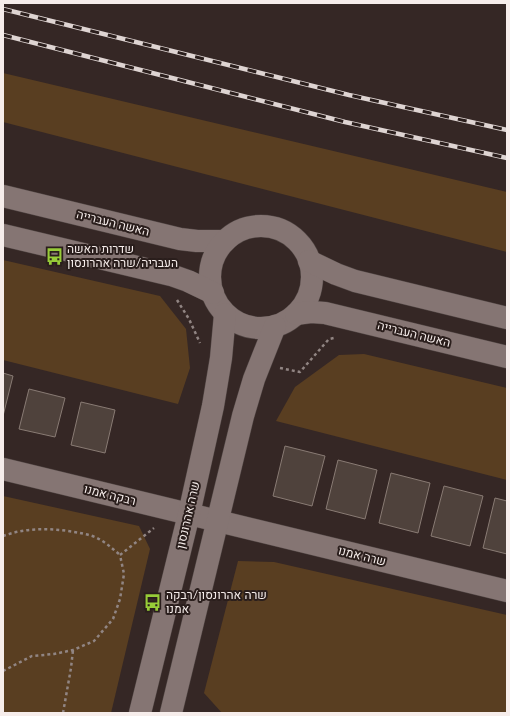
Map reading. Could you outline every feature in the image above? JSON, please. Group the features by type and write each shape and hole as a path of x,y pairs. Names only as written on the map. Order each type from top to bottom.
{"street":[{"name":"האשה העברייה","path":"3,196 180,239 224,242"},
{"path":"265,226 280,229 292,237 302,248 309,261 312,272 312,284 304,305 287,321 275,326 262,328 248,327 236,322 226,314 218,304 210,283 210,271 218,250 224,242 236,232 250,227 265,226"},
{"path":"3,235 170,275 188,281 213,293"},
{"path":"309,261 355,281 507,318"},
{"name":"האשה העברייה","path":"296,314 311,312 325,313 507,357"},
{"name":"שרה אהרונסון","path":"140,713 183,513 213,406 221,358 226,314"},
{"path":"172,713 243,416 254,379 275,326"},
{"name":"רבקה אמנו","path":"3,469 218,521"},
{"name":"שרה אמנו","path":"218,521 507,591"}],"path":[{"path":"177,299 189,319 202,349 221,358"},
{"path":"260,365 300,372 328,339"},
{"path":"120,555 183,513"},
{"path":"3,536 33,530 65,530 94,536 110,545 120,555 124,574 120,600 113,619 94,641 73,650 54,654 32,656 3,671"},
{"path":"63,713 73,650"}],"shaded area":[{"path":"3,73 507,192 507,252 3,122"},
{"path":"3,260 160,296 186,329 190,368 178,404 3,360"},
{"path":"364,354 507,388 507,480 276,421 295,387 339,355"},
{"path":"3,496 139,526 150,549 111,713 3,713"},
{"path":"238,561 274,562 507,615 507,713 222,713 204,693"}],"building":[{"path":"3,373 13,376 3,416"},
{"path":"29,389 65,398 55,437 19,429"},
{"path":"81,402 115,410 105,453 71,445"},
{"path":"285,446 325,456 312,506 273,496"},
{"path":"338,460 377,470 365,519 326,509"},
{"path":"391,473 430,483 418,533 379,523"},
{"path":"444,486 483,496 470,546 431,536"},
{"path":"495,498 507,501 507,554 483,548"}],"railway":[{"path":"3,9 349,95 507,130"},
{"path":"3,35 345,122 507,158"}],"place":[{"name":"שדרות האשה העבריה/שרה אהרונסון","path":"54,256"},
{"name":"שרה אהרונסון/רבקה אמנו","path":"153,602"}]}
